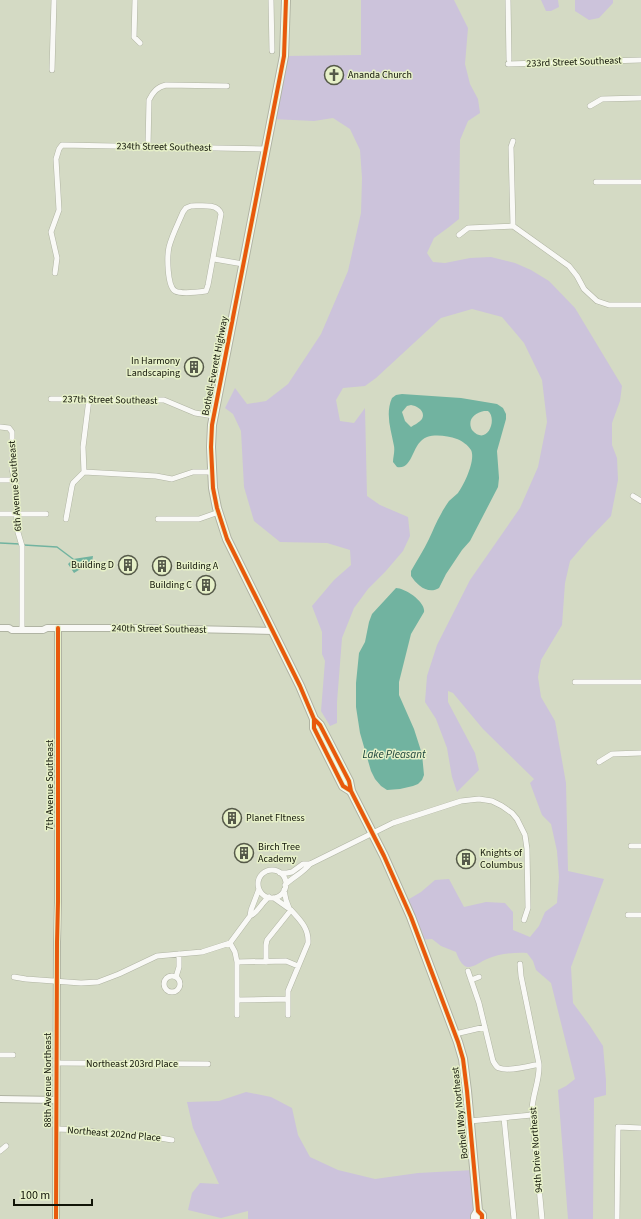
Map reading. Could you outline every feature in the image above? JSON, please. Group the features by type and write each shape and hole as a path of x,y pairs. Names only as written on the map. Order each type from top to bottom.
{"main road":[{"name":"Bothell-Everett Highway","path":"286,0 284,56 212,425 211,447 213,488 227,538 300,686 314,719 314,728 343,786 351,791 384,856 411,917"},
{"name":"Bothell Way Northeast","path":"411,917 463,1059 478,1216"}],"street":[{"path":"52,70 54,0"},
{"path":"135,0 134,37 140,43"},
{"path":"271,0 272,51"},
{"name":"233rd Street Southeast","path":"508,0 508,62 641,60"},
{"path":"148,146 149,100 154,90 160,86 166,85 228,86"},
{"path":"590,106 602,98 641,98"},
{"path":"513,141 511,147 513,226"},
{"name":"234th Street Southeast","path":"55,273 58,258 51,232 58,210 56,158 62,145 266,149"},
{"path":"596,182 641,182"},
{"path":"191,206 212,206 217,207 220,210 222,214 214,259 206,291 176,292 172,288 170,282 168,252 183,212 186,208 191,206"},
{"path":"459,235 468,228 513,226 569,266 577,276 584,289 597,301 609,305 641,305"},
{"path":"214,259 243,264"},
{"name":"237th Street Southeast","path":"52,399 108,399 119,401 164,400 195,412 214,416"},
{"path":"84,472 83,447 89,399"},
{"name":"6th Avenue Southeast","path":"0,427 9,428 12,432 12,469 16,486 17,528 21,544 22,627"},
{"path":"66,519 72,486 84,472 156,476 172,479 192,472 212,472"},
{"path":"0,480 14,480"},
{"path":"633,496 641,501"},
{"path":"158,519 199,519 219,512"},
{"path":"0,514 46,514"},
{"name":"240th Street Southeast","path":"0,628 42,626 46,628 146,628 272,631"},
{"name":"240th Street Southeast","path":"9,628 12,630 43,630 46,628"},
{"name":"7th Avenue Southeast","path":"57,942 58,628"},
{"path":"575,682 641,682"},
{"path":"599,762 612,754 641,753"},
{"path":"250,916 255,914 263,902 282,893 291,879 305,870 310,864 393,823 461,801 479,799 492,801 502,806 512,813 522,828 527,843 528,908 524,920"},
{"path":"630,846 641,846"},
{"path":"14,977 81,983 98,982 157,956 202,952 230,943 250,916 259,889 258,880 264,873 272,870 280,873 287,873 292,872 303,864 310,864"},
{"path":"280,873 283,877 286,900 290,909"},
{"path":"259,889 265,896 271,897 290,909 303,923 308,936 308,943 288,991 288,1015"},
{"path":"266,962 267,940 290,909"},
{"path":"628,915 641,915"},
{"name":"88th Avenue Northeast","path":"56,1219 57,942"},
{"path":"230,943 235,952 237,962 237,1015"},
{"path":"176,978 179,967 179,954"},
{"path":"237,962 286,962 298,966"},
{"name":"94th Drive Northeast","path":"520,964 521,976 538,1054 540,1073 532,1103 532,1115 542,1219"},
{"path":"468,971 479,1003 493,1061 496,1066 506,1069 539,1064"},
{"path":"471,980 479,977"},
{"path":"237,1000 288,999"},
{"path":"455,1034 484,1026"},
{"path":"0,1055 13,1055"},
{"name":"Northeast 203rd Place","path":"56,1063 208,1064"},
{"path":"0,1099 56,1100"},
{"path":"470,1121 532,1115"},
{"path":"504,1118 514,1219"},
{"path":"617,1219 618,1127 641,1128"},
{"name":"Northeast 202nd Place","path":"56,1129 84,1130 113,1135 172,1140"},
{"path":"0,1151 6,1146"}],"shaded area":[{"path":"361,0 454,0 468,28 465,64 470,84 478,99 480,113 468,121 460,140 459,219 434,238 427,253 433,262 445,263 470,258 491,257 515,263 531,270 549,281 575,308 622,386 620,401 612,423 612,445 617,458 618,480 611,516 570,561 565,583 562,625 541,660 538,677 541,697 555,721 566,783 568,871 604,879 571,967 573,1003 603,1046 606,1080 606,1095 594,1098 593,1219 568,1219 558,1090 575,1079 551,983 536,970 533,961 527,953 501,955 491,957 472,966 467,967 463,965 456,952 441,946 432,939 420,940 404,902 421,892 435,880 449,879 464,907 486,902 505,903 513,912 513,930 530,937 539,926 545,912 557,903 559,877 557,851 551,824 542,815 530,783 534,779 483,729 453,693 448,691 448,702 475,753 479,770 457,792 452,777 447,748 436,719 425,702 427,676 437,645 470,580 520,508 538,467 547,422 542,380 524,343 502,317 472,309 441,318 376,378 365,386 343,388 336,400 340,421 354,423 365,408 367,496 380,505 408,517 410,536 403,551 368,589 354,608 342,638 337,702 337,723 330,726 321,711 325,661 322,654 322,632 312,606 334,580 351,565 350,550 327,543 280,542 254,521 244,487 241,431 233,414 225,408 235,388 247,404 266,401 288,384 321,334 348,271 361,213 362,178 360,150 350,129 333,118 314,121 272,119 284,56 361,55"},
{"path":"541,0 558,0 559,7 551,11 546,11"},
{"path":"575,0 613,0 613,3 599,18 589,20 575,11"},
{"path":"246,1092 271,1097 292,1108 298,1135 310,1157 338,1170 375,1179 418,1173 474,1170 478,1219 248,1219 248,1211 221,1218 188,1210 192,1193 200,1183 219,1184 193,1128 187,1102 219,1101"}],"water":[{"path":"402,394 461,398 497,404 503,408 506,414 497,451 499,478 498,487 470,541 446,574 439,588 435,590 427,590 416,583 411,576 411,571 449,501 458,493 463,484 471,466 472,454 468,446 457,439 442,436 431,436 422,440 407,464 403,467 397,467 393,462 394,448 389,416 392,398 396,395","holes":["407,406 416,406 422,411 423,414 422,419 411,427 405,421 402,412","488,411 492,420 489,430 486,434 482,435 477,434 472,430 470,423 474,415"]},
{"path":"93,556 92,562 74,573 68,564 73,559"},
{"name":"Lake Pleasant","path":"396,588 404,590 414,596 424,608 424,612 411,634 399,682 399,695 414,729 422,754 424,775 418,784 400,789 387,790 375,779 371,771 360,733 356,707 356,683 359,653 365,642 372,614"}],"waterway":[{"path":"0,543 20,544"},
{"path":"24,545 57,547 73,559"}],"cycle path":[{"path":"286,0 284,56 212,425 211,447 213,488 217,508 227,539 300,686 314,719 314,728 343,786 351,791"},
{"path":"56,1219 58,628"},
{"path":"314,719 320,725 349,781 351,791 384,856 411,917 458,1042 463,1059 467,1091 478,1211 482,1215 482,1219"}],"place":[{"name":"Ananda Church","path":"334,75"},
{"name":"In Harmony Landscaping","path":"194,367"},
{"name":"Building D","path":"128,565"},
{"name":"Building A","path":"162,566"},
{"name":"Building C","path":"206,585"},
{"name":"Planet FItness","path":"232,818"},
{"name":"Birch Tree Academy","path":"244,853"},
{"name":"Knights of Columbus","path":"466,859"}]}
